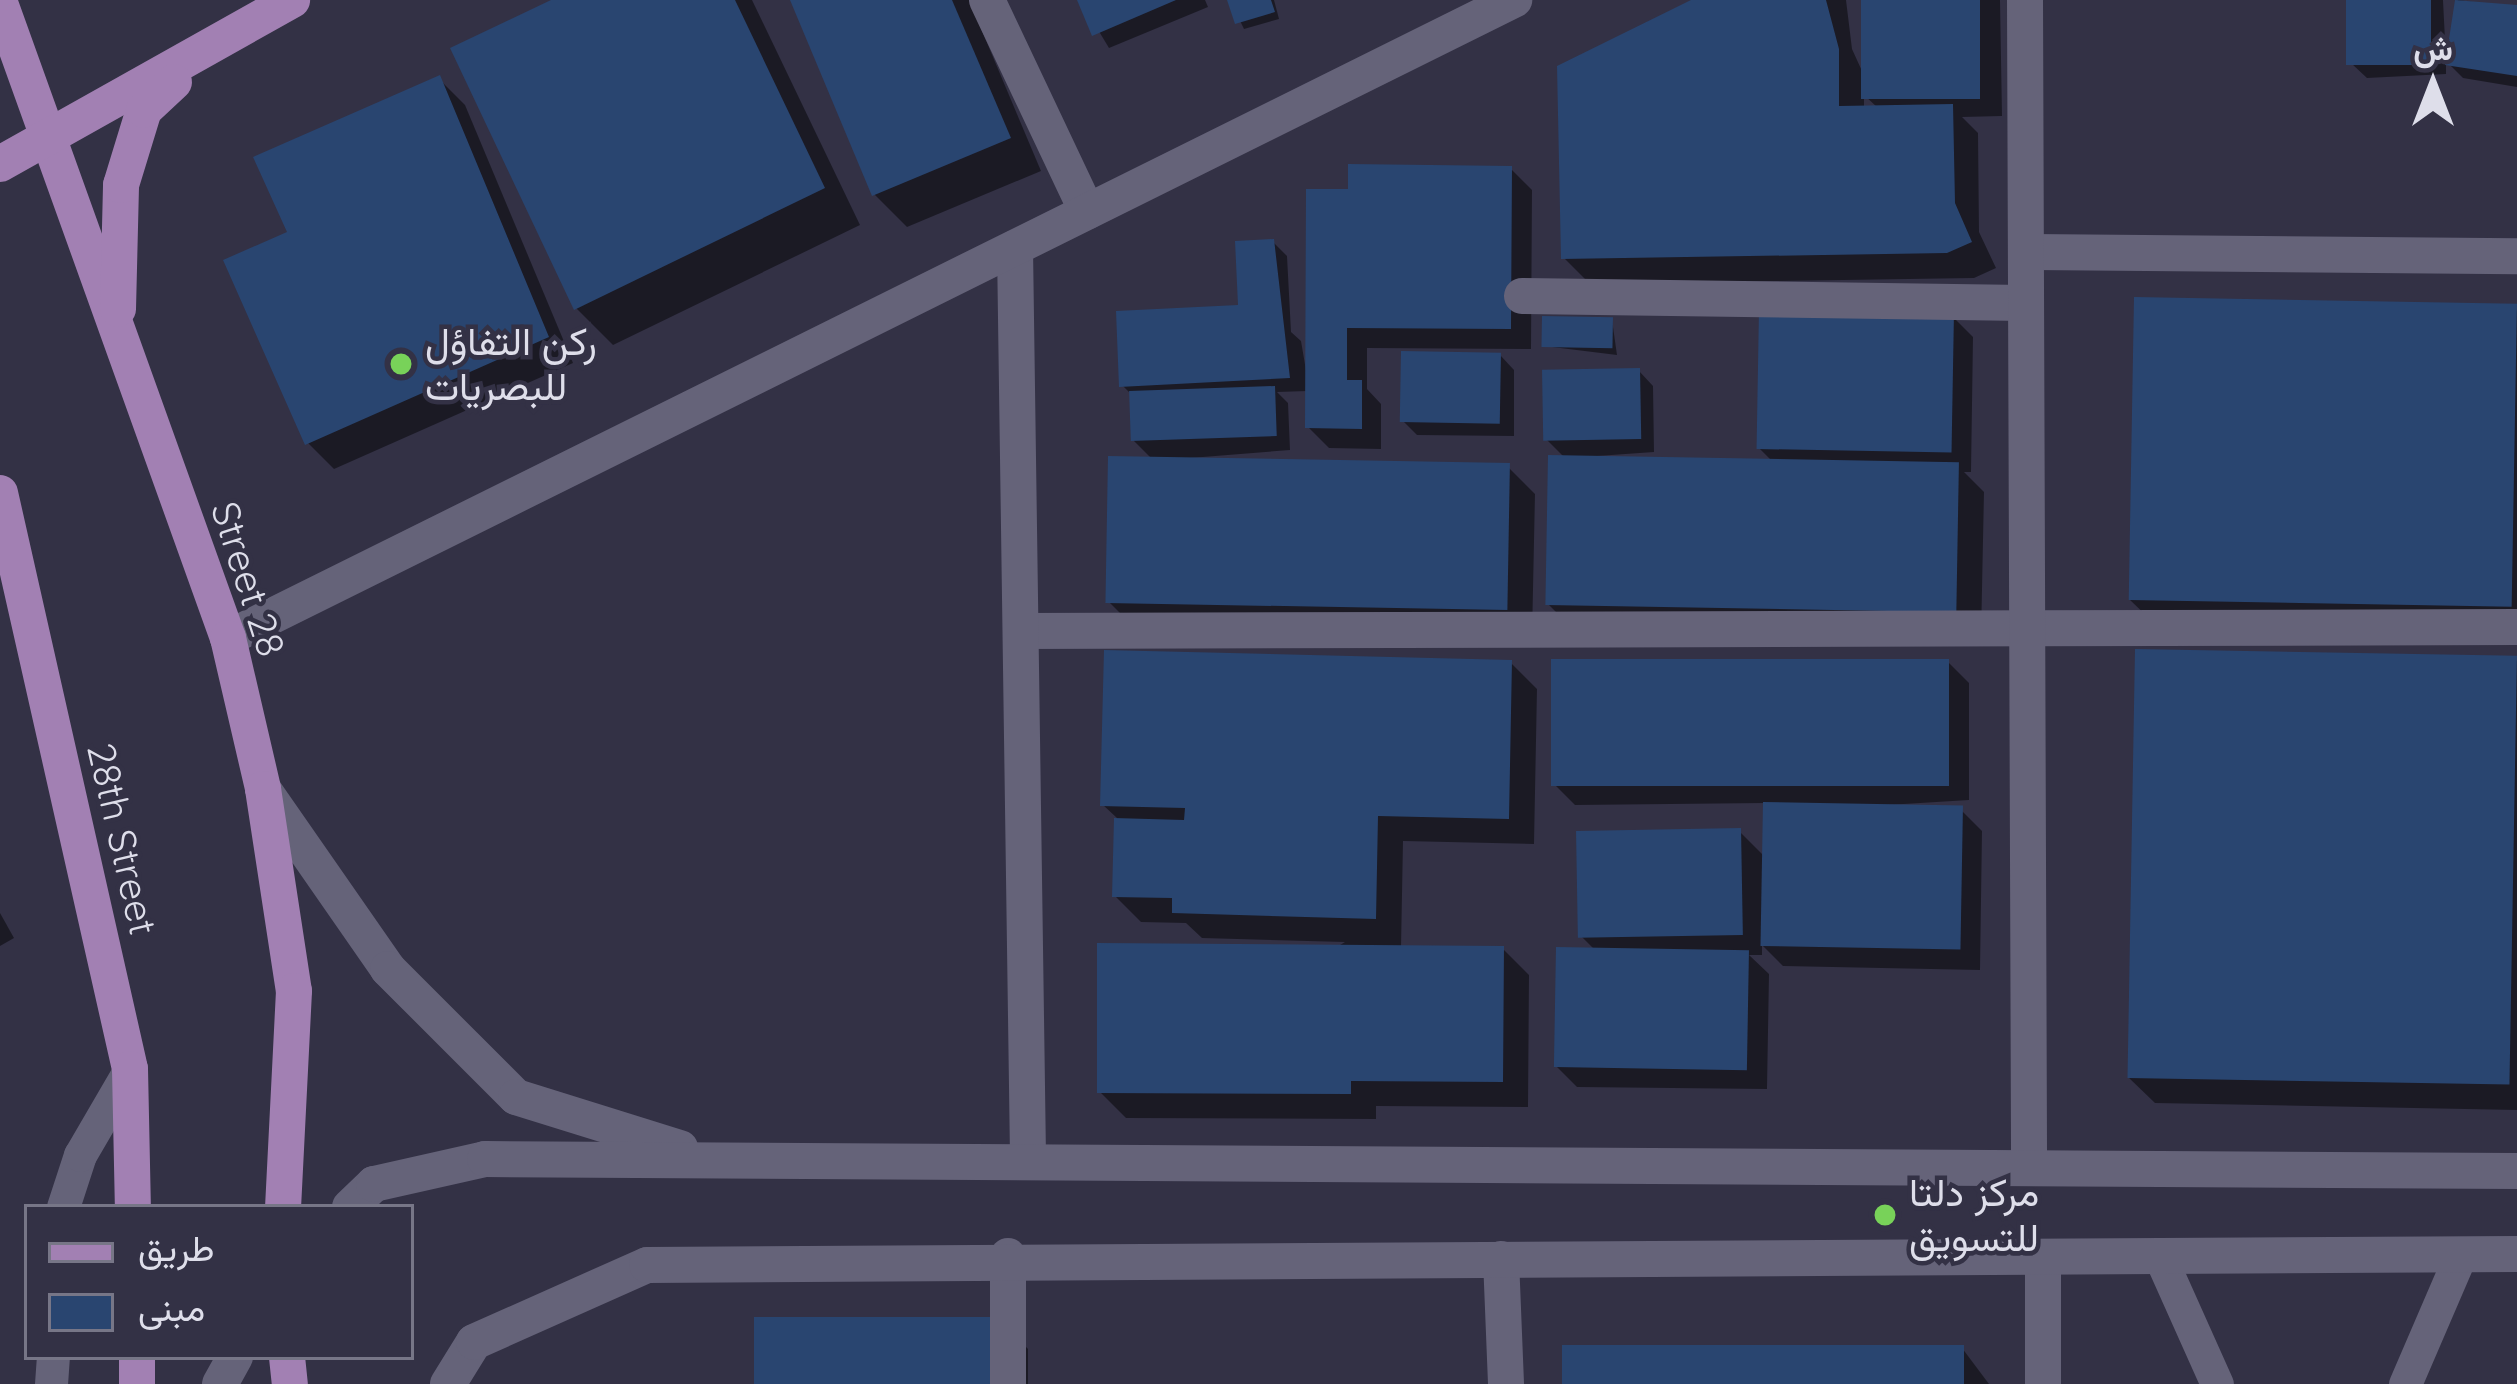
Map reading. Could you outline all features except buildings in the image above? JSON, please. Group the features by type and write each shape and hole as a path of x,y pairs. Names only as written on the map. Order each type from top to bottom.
{"main road":[{"path":"0,164 51,141 292,0"},
{"name":"Street 28","path":"0,3 228,638 263,789 294,991 283,1204"},
{"path":"117,337 121,185 144,110 220,40"},
{"name":"28th Street","path":"2,506 130,1069 133,1204"}],"street":[{"path":"987,0 1087,212"},
{"path":"228,638 1514,0"},
{"path":"2025,0 2030,1167"},
{"path":"1015,248 1028,1159"},
{"path":"2026,252 2517,256"},
{"path":"1522,296 2025,302"},
{"path":"1021,631 2028,623 2517,627"},
{"path":"263,789 388,969 516,1097 717,1160"},
{"path":"353,1204 374,1184 485,1159 2517,1171"},
{"path":"448,1384 474,1342 647,1264 1008,1256 2043,1261 2517,1254"},
{"path":"1008,1256 1008,1384"},
{"path":"1501,1258 1506,1384"},
{"path":"2043,1261 2043,1384"}],"lane":[{"path":"64,1204 80,1155 130,1069"},
{"path":"2405,1384 2461,1255"},
{"path":"2161,1258 2217,1384"}],"place":[{"name":"ركن التفاؤل للبصريات","path":"401,364"},
{"name":"مركز دلتا للتسويق","path":"1885,1215"}]}
